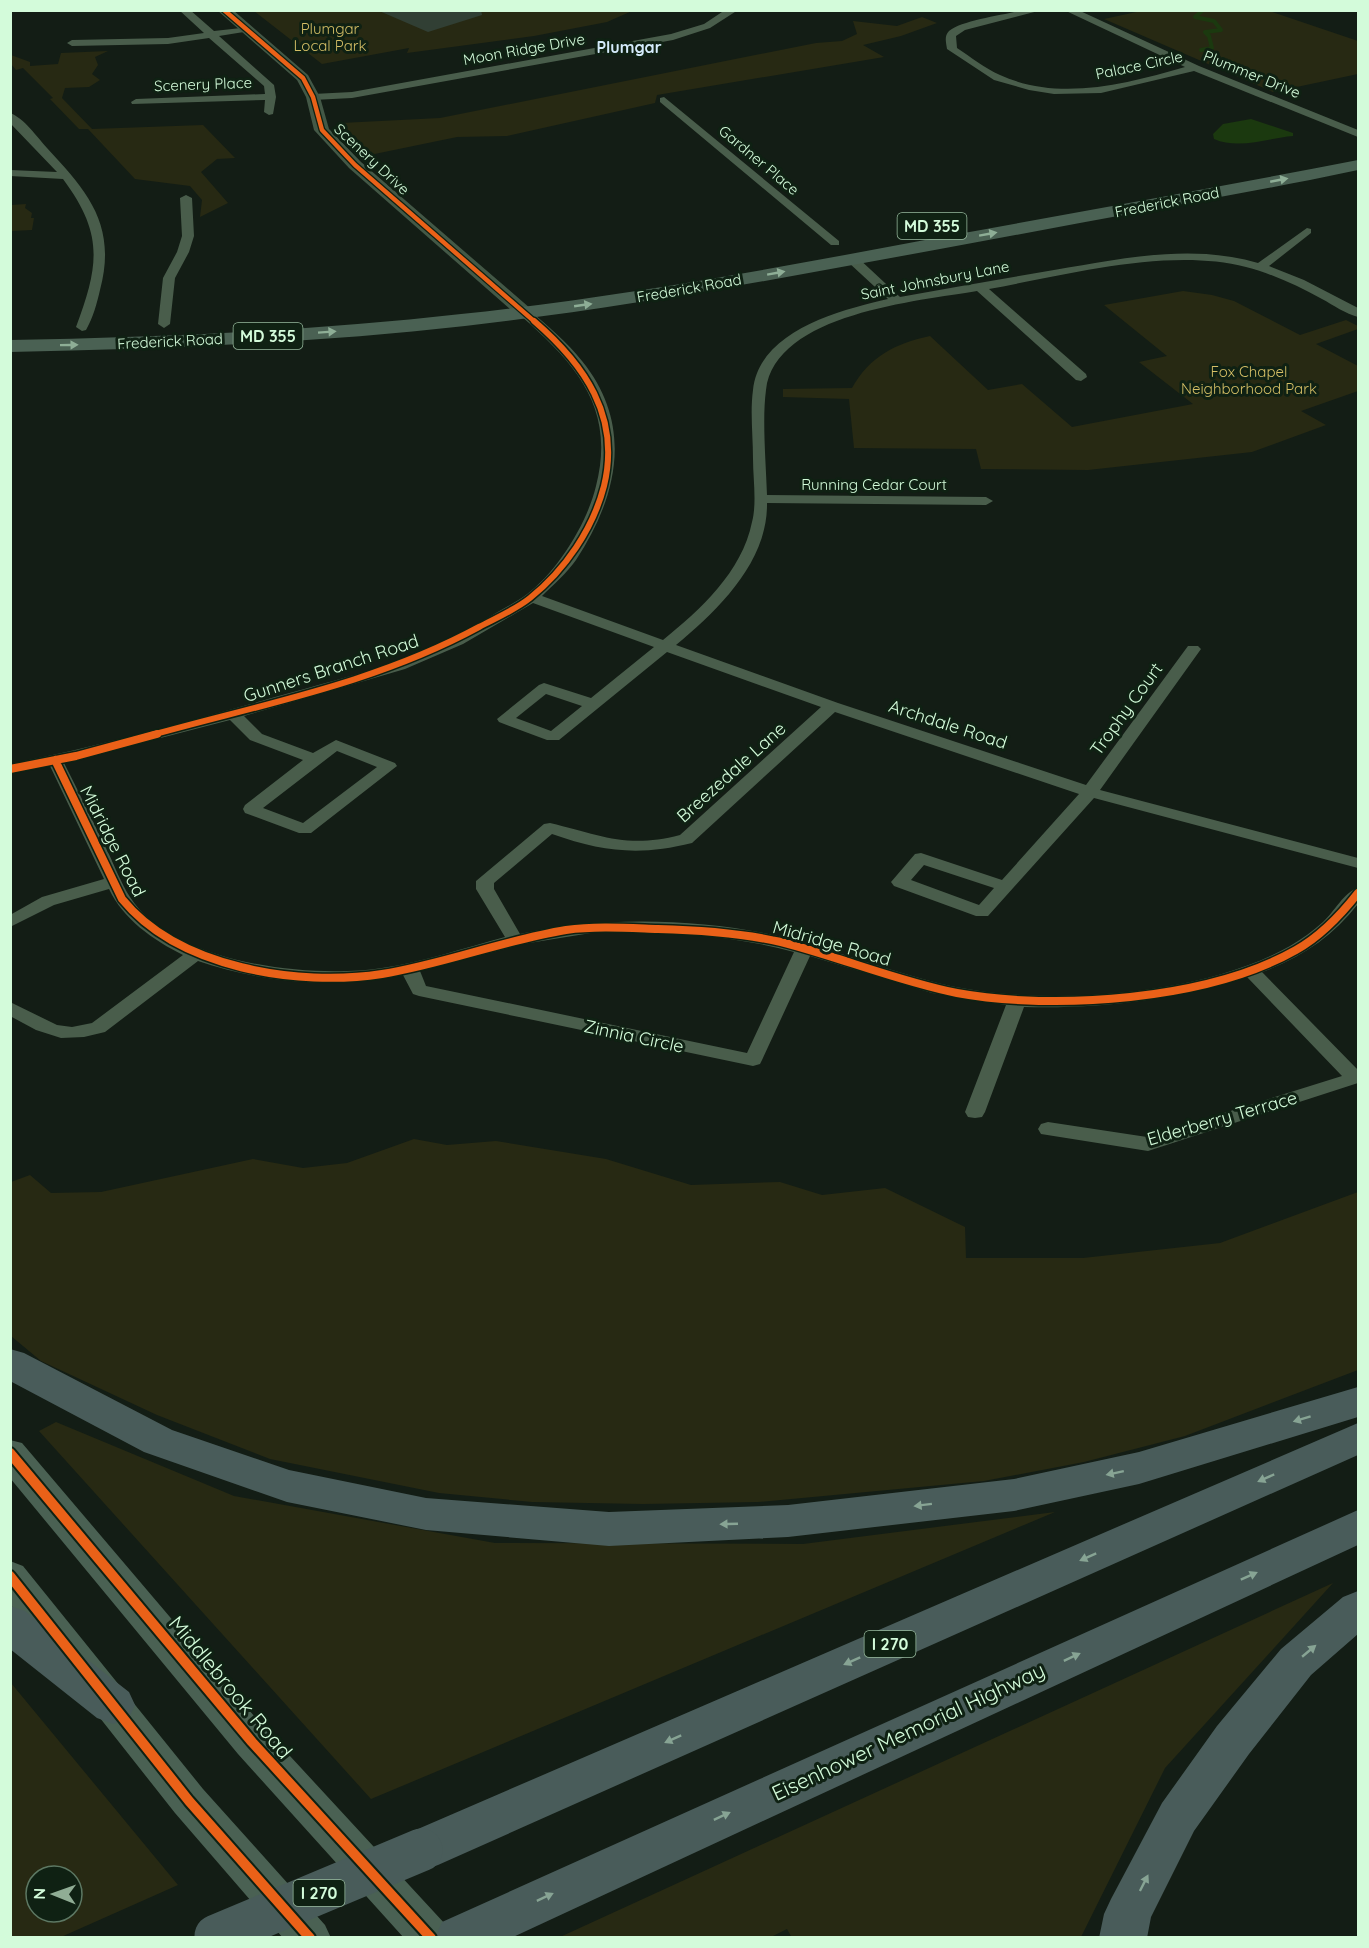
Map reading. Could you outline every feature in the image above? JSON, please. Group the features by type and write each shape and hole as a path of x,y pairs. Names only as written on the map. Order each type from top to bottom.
{"highway":[{"path":"10,1363 158,1442 287,1486 426,1515 609,1529 788,1521 1014,1495 1139,1468 1359,1402"},
{"name":"I 270","path":"213,1937 422,1850 1359,1438"},
{"name":"Eisenhower Memorial Highway","path":"475,1930 1359,1527"},
{"path":"1123,1938 1128,1914 1178,1817 1226,1749 1296,1662 1359,1609"},
{"path":"10,1624 113,1705"}],"main road":[{"name":"Frederick Road","path":"952,223 1359,152"},
{"name":"Frederick Road","path":"483,298 623,299 1359,165"},
{"path":"813,247 859,239"},
{"name":"Frederick Road","path":"10,346 104,345 288,335 518,300"},
{"path":"350,312 383,309"},
{"name":"Frederick Road","path":"10,327 164,324 329,314"},
{"name":"Middlebrook Road","path":"10,1453 252,1742 431,1938"},
{"path":"10,1576 189,1801 310,1938"}],"street":[{"path":"184,10 268,84 271,89 269,112"},
{"name":"Scenery Drive","path":"224,10 303,78 313,98 322,130 355,165 518,300"},
{"name":"Moon Ridge Drive","path":"313,98 364,93 673,37 707,26 733,10"},
{"name":"Palace Circle","path":"1037,10 962,28 952,34 950,40 952,49 1001,80 1066,92 1112,90 1195,68"},
{"name":"Plummer Drive","path":"1069,10 1195,68 1359,134"},
{"path":"72,44 164,41 246,29"},
{"name":"Scenery Place","path":"135,102 271,97"},
{"name":"Gardner Place","path":"664,100 835,243"},
{"path":"10,116 65,176 95,220 100,242 98,269 90,305 82,327"},
{"path":"10,172 65,176"},
{"path":"164,324 169,278 183,252 188,236 186,198"},
{"path":"1260,267 1307,231"},
{"name":"Saint Johnsbury Lane","path":"593,704 544,688 505,720 553,737 665,646 706,610 728,586 755,541 760,521 759,390 769,363 791,341 821,323 897,301 1135,260 1167,257 1210,259 1260,267 1290,278 1359,313"},
{"path":"852,259 897,301"},
{"path":"981,288 1081,377"},
{"name":"Gunners Branch Road","path":"10,769 55,760 233,714 400,666 458,641 532,598 569,558 599,503 609,462 606,424 595,393 578,364 518,300"},
{"name":"Running Cedar Court","path":"761,500 986,501"},
{"name":"Archdale Road","path":"532,598 832,706 1090,792 1359,863"},
{"name":"Trophy Court","path":"1004,886 921,858 900,882 982,912 1090,792 1193,649"},
{"name":"Breezedale Lane","path":"516,941 485,889 485,881 550,828 602,845 668,845 686,839 832,706"},
{"path":"233,714 256,737 315,759"},
{"path":"336,746 389,766 304,829 251,809 315,759 336,746"},
{"name":"Midridge Road","path":"55,760 114,882 133,913 195,954 243,966 322,977 379,975 568,930 628,928 718,932 757,937 958,993 1017,1000 1072,1002 1118,1000 1202,984 1251,971 1308,945 1343,914 1359,893"},
{"path":"10,922 48,901 114,882"},
{"name":"Zinnia Circle","path":"409,968 419,990 753,1060 804,949"},
{"path":"10,1008 54,1031 65,1034 92,1030 110,1019 195,954"},
{"path":"1251,971 1357,1077"},
{"path":"975,1112 1017,1000"},
{"name":"Elderberry Terrace","path":"1048,1129 1148,1144 1357,1077"}],"green space":[{"name":"Plumgar Local Park","path":"254,11 632,11 607,22 534,36 407,53 409,48 322,64"},
{"path":"1141,11 1269,11 1358,41 1358,74 1273,92 1104,19"},
{"path":"922,17 937,23 901,36 863,45 884,57 657,95 655,103 507,136 457,137 360,157 350,146 341,123 440,118 816,43 842,41 857,34 853,21 897,26"},
{"path":"108,51 95,57 98,65 92,74 100,80 89,87 65,88 62,98 92,129 203,125 235,158 217,159 201,172 228,203 200,217 202,200 190,186 135,179 88,129 79,129 50,99 53,98 23,68 16,70 11,64 11,55 30,62 30,66 58,64 61,53"},
{"path":"26,204 25,208 32,213 31,218 34,218 32,230 11,231 11,205"},
{"name":"Fox Chapel Neighborhood Park","path":"1183,291 1234,301 1300,335 1346,320 1358,326 1358,329 1316,344 1358,366 1358,391 1301,411 1326,425 1252,452 1088,470 981,469 976,449 854,448 849,399 783,397 783,389 852,388 867,368 885,353 895,347 930,336 988,390 1022,384 1072,427 1193,404 1139,362 1167,356 1104,305"},
{"path":"414,1139 447,1145 496,1141 606,1159 691,1185 780,1182 822,1195 885,1188 965,1227 966,1258 1083,1258 1220,1243 1358,1192 1358,1370 1185,1436 1084,1462 984,1481 758,1502 643,1504 532,1502 439,1493 270,1459 157,1415 41,1361 11,1336 11,1182 30,1175 51,1193 101,1192 253,1159 303,1168 347,1163"},
{"path":"56,1422 234,1496 495,1543 803,1544 1055,1512 371,1799 39,1431"},
{"path":"1333,1583 1165,1768 1081,1937 792,1938 787,1929 769,1938 560,1937"},
{"path":"11,1683 178,1885 61,1937 11,1937"}],"shaded area":[{"path":"1251,119 1293,133 1293,136 1243,143 1214,139 1213,134 1223,124"}],"building":[{"path":"377,10 481,10 482,15 428,32"}],"waterway":[{"path":"1201,50 1212,48 1209,36 1205,32 1221,30 1214,21 1195,17 1203,10"}],"cycle path":[{"path":"10,769 76,756 303,696 380,672 454,641 522,604 544,586 566,562 585,534 603,489 609,462 607,428 596,396 568,354 557,341 355,165 322,130 313,97 303,78 224,10"},
{"path":"55,760 122,899 145,923 174,943 213,960 287,974 339,977 382,974 520,939 567,930 583,928 663,929 710,931 756,937 807,949 907,981 958,993 1024,1001 1088,1001 1185,988 1260,967 1297,950 1313,939 1344,911 1358,893"},
{"path":"10,1453 252,1742 431,1938"},
{"path":"10,1576 189,1801 310,1938"}],"district":[{"name":"Plumgar","path":"629,47"}]}
